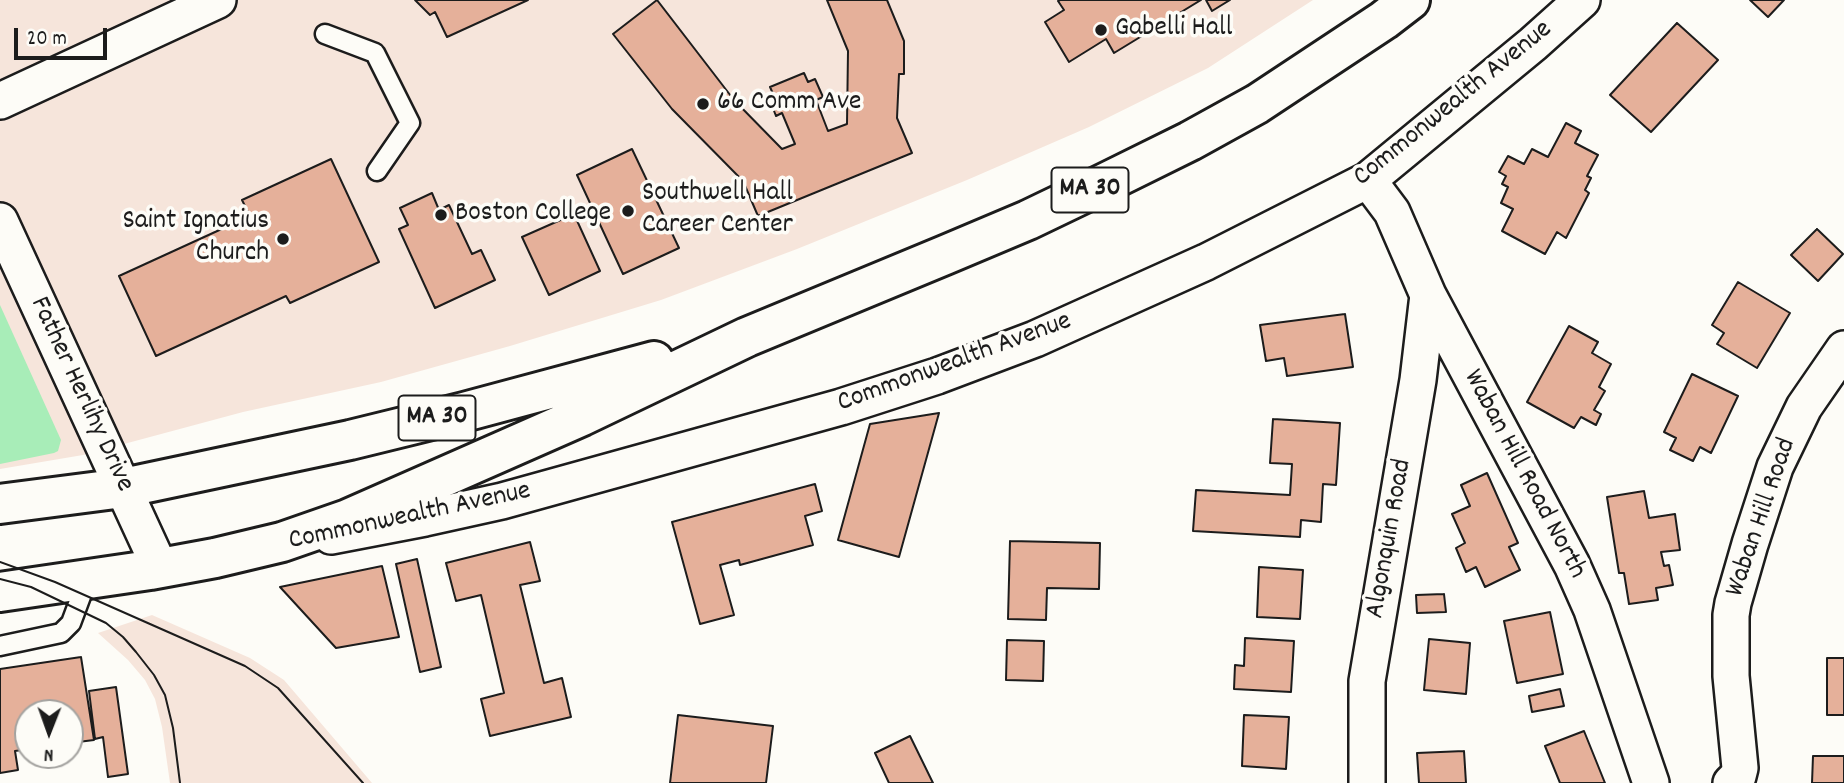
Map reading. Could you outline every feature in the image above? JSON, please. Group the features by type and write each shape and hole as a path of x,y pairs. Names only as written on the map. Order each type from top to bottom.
{"main road":[{"name":"Commonwealth Avenue","path":"0,592 160,568 248,551 312,532 360,513 582,416 747,337 1028,220 1190,141 1287,85 1410,0"},
{"name":"Commonwealth Avenue","path":"0,504 123,488 350,440 747,337"}],"street":[{"path":"0,102 218,0"},
{"name":"Commonwealth Avenue","path":"248,551 502,501 888,393 1046,334 1206,262 1368,180 1534,44 1582,0"},
{"name":"Waban Hill Road North","path":"1368,180 1392,212 1428,295 1572,565 1587,599 1651,783"},
{"name":"Father Herlihy Drive","path":"0,221 160,568"},
{"name":"Algonquin Road","path":"1367,783 1367,681 1418,380 1428,295"},
{"name":"Waban Hill Road","path":"1731,783 1740,770 1731,676 1733,603 1775,467 1804,407 1844,349"}],"lane":[{"path":"325,34 375,53 410,123 377,171"},
{"path":"0,646 61,632 71,623 88,578"}],"shaded area":[{"name":"Boston College","path":"0,0 1313,0 1208,68 1089,127 797,249 661,300 381,382 243,412 83,455 0,469"},
{"path":"152,615 250,658 284,680 372,783 170,783 155,699 145,680 128,660 98,633"}],"green space":[{"path":"0,305 61,440 58,451 54,453 0,464"}],"building":[{"path":"415,0 528,0 447,37 435,12 430,15"},
{"name":"66 Comm Ave","path":"657,0 734,100 782,149 795,144 782,113 776,116 769,98 774,96 770,87 804,73 808,82 815,79 823,97 816,100 828,131 847,124 848,51 827,0 887,0 904,41 904,74 899,74 897,118 912,153 758,216 743,181 672,109 613,34"},
{"name":"Gabelli Hall","path":"1201,0 1114,53 1106,39 1069,62 1045,22 1064,10 1058,1"},
{"name":"Gabelli Hall","path":"1206,0 1230,0 1212,11"},
{"path":"1750,0 1784,0 1768,17"},
{"path":"1677,23 1718,60 1651,132 1610,95"},
{"path":"1566,123 1581,131 1575,143 1598,155 1587,176 1591,178 1585,190 1589,193 1566,238 1557,232 1545,254 1502,231 1513,209 1501,203 1508,187 1502,184 1506,176 1499,172 1508,156 1524,164 1532,149 1548,157"},
{"name":"Southwell Hall Career Center","path":"632,149 679,248 623,274 577,175"},
{"name":"Saint Ignatius Church","path":"331,159 379,262 290,303 286,296 156,356 119,276 250,216 242,200"},
{"path":"432,193 439,210 449,205 472,254 481,250 495,280 435,308 399,229 408,225 400,208"},
{"path":"574,214 600,271 549,295 522,237"},
{"path":"1817,229 1843,254 1818,281 1791,255"},
{"path":"1738,282 1790,313 1757,368 1717,344 1724,333 1712,325"},
{"path":"1345,314 1353,367 1287,376 1284,358 1266,361 1260,325"},
{"path":"1569,326 1598,342 1592,353 1611,364 1599,387 1605,391 1594,410 1601,414 1596,425 1581,417 1574,428 1527,402"},
{"path":"1692,374 1738,396 1711,453 1700,447 1693,461 1670,450 1676,438 1664,432"},
{"path":"939,413 899,557 838,540 870,424"},
{"path":"1273,419 1340,423 1336,485 1323,484 1321,522 1301,520 1300,537 1193,531 1196,490 1290,495 1292,464 1270,463"},
{"path":"1487,473 1518,543 1509,547 1520,570 1485,587 1476,567 1466,572 1456,548 1465,543 1452,514 1470,506 1461,485"},
{"path":"815,484 822,511 805,516 813,545 740,565 739,560 720,565 734,615 700,624 672,522"},
{"path":"1644,491 1649,518 1675,514 1680,550 1661,552 1664,566 1669,565 1673,585 1656,588 1658,600 1629,604 1624,573 1619,573 1607,497"},
{"path":"1010,541 1100,543 1099,589 1047,588 1046,620 1008,619"},
{"path":"530,542 540,581 520,585 544,683 562,678 571,717 490,736 481,699 504,693 481,595 456,601 446,563"},
{"path":"417,559 441,667 420,672 396,564"},
{"path":"382,566 399,637 336,648 280,587"},
{"path":"1259,567 1303,570 1300,619 1257,617"},
{"path":"1444,594 1446,612 1417,613 1416,595"},
{"path":"1550,612 1563,674 1517,683 1504,621"},
{"path":"1245,638 1294,641 1291,692 1234,689 1235,665 1244,666"},
{"path":"1429,639 1470,643 1466,694 1424,690"},
{"path":"1007,640 1044,641 1043,681 1006,680"},
{"path":"81,657 94,740 84,741 84,699 14,699 14,769 18,770 0,773 0,669"},
{"path":"1827,658 1844,658 1844,715 1827,715"},
{"path":"116,687 128,774 108,777 103,737 95,739 89,691"},
{"path":"1560,689 1564,706 1532,712 1529,696"},
{"path":"678,715 773,726 766,783 670,783"},
{"path":"1244,715 1289,717 1286,769 1242,766"},
{"path":"1584,731 1605,783 1560,783 1545,746"},
{"path":"910,736 933,783 889,783 875,753"},
{"path":"1464,751 1466,783 1419,783 1417,753"},
{"path":"1813,756 1844,756 1844,783 1812,783"}],"tram line":[{"path":"0,562 55,582 245,666 278,688 363,783"},
{"path":"0,579 31,587 106,623 123,637 154,675 165,695 173,728 180,783"}],"place":[{"name":"Gabelli Hall","path":"1101,30"},
{"name":"66 Comm Ave","path":"703,104"},
{"name":"Southwell Hall Career Center","path":"628,211"},
{"name":"Boston College","path":"441,215"},
{"name":"Saint Ignatius Church","path":"283,239"}]}
